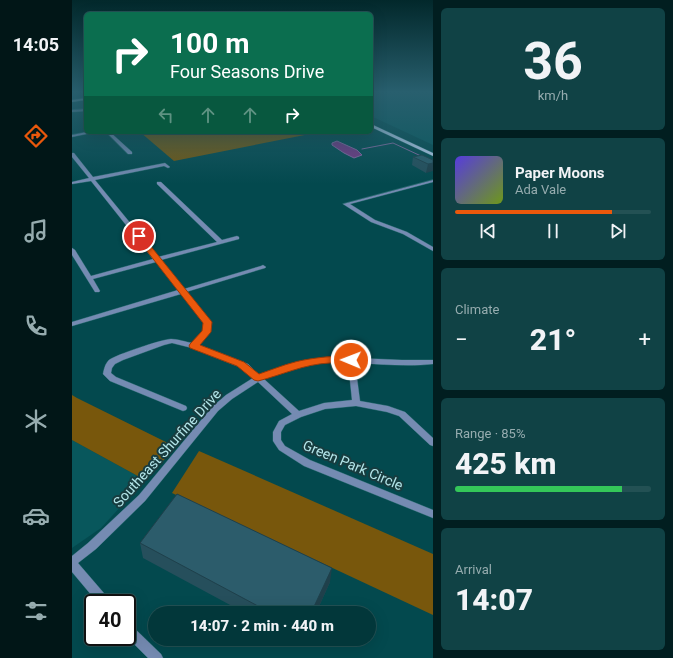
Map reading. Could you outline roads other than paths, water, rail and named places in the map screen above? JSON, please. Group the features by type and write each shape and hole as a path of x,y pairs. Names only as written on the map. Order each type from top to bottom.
{"main road":[{"path":"375,123 433,151"},
{"path":"373,126 433,155"}],"street":[{"path":"72,136 84,134"},
{"path":"110,134 130,153"},
{"path":"72,154 208,322 206,332 194,346"},
{"path":"72,183 94,180 168,167 165,164 94,180 72,186"},
{"path":"431,181 346,204 373,221 405,233 433,249"},
{"path":"159,183 221,242"},
{"path":"90,278 236,238"},
{"path":"72,250 97,291"},
{"path":"72,324 263,267"},
{"path":"183,408 113,380 107,374 108,368 112,362 120,358 162,343 172,341 194,346 241,364 298,415"},
{"path":"350,349 356,403"},
{"name":"Southeast Shurfine Drive","path":"72,563 142,498 215,409 240,388 258,378 297,364 329,360 410,364 433,362"},
{"name":"Green Park Circle","path":"433,443 402,414 382,407 356,403 324,406 298,415 282,423 277,432 277,441 282,448 307,463 433,514"},
{"path":"72,563 98,594"},
{"path":"136,638 157,658"}],"waterway":[{"path":"362,149 393,143 421,156"}]}
